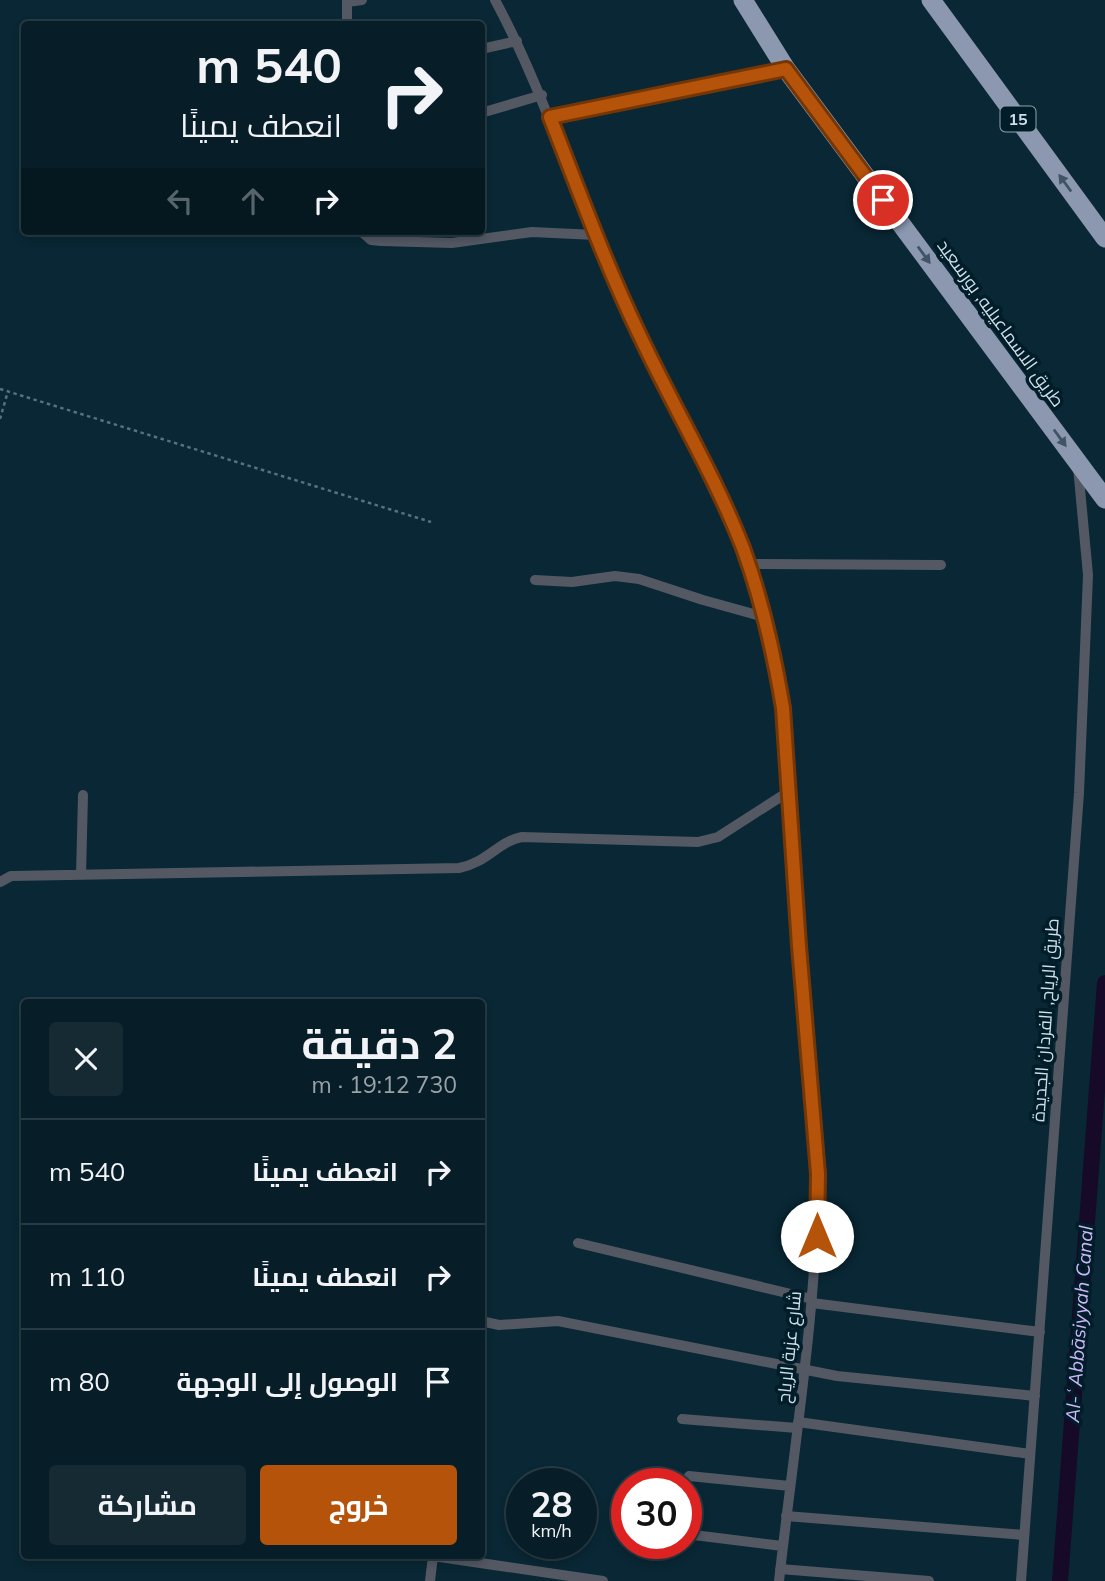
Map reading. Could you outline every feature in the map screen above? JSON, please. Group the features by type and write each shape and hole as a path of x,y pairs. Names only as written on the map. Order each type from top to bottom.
{"highway":[{"name":"طريق الاسماعيليه, بورسعيد","path":"743,0 786,69 1105,499"},
{"name":"15","path":"931,0 1105,238"}],"street":[{"path":"347,21 347,1 362,0"},
{"name":"شارع عزبة الرياح","path":"495,0 542,95 596,235 640,338 722,499 748,564 774,654 783,708 818,1174 812,1301 780,1575"},
{"path":"485,48 517,41"},
{"path":"550,117 786,69"},
{"path":"485,112 542,95"},
{"path":"365,235 371,240 440,243 532,232 596,235"},
{"name":"طريق الرياح, الفردان الجديدة","path":"1021,1581 1080,779 1088,575 1082,468"},
{"path":"748,564 941,565"},
{"path":"535,580 572,582 615,576 639,579 764,617"},
{"path":"0,883 11,876 459,868 481,862 510,841 522,837 698,842 718,836 788,792"},
{"path":"81,875 82,795"},
{"path":"578,1243 812,1301 1040,1332"},
{"path":"485,1322 499,1325 558,1321 804,1369 876,1380 1035,1395"},
{"path":"682,1419 798,1425 1030,1454"},
{"path":"702,1477 790,1486"},
{"path":"786,1516 1024,1535"},
{"path":"702,1536 782,1546"},
{"path":"430,1581 433,1559"},
{"path":"453,1559 603,1581"},
{"path":"780,1575 929,1581"}],"path":[{"path":"0,389 431,522"},
{"path":"0,419 8,391"}],"waterway":[{"name":"Al-ʿAbbāsiyyah Canal","path":"1060,1581 1105,983"}],"route":[{"path":"817,1236 818,1174 814,1111 807,1050 783,708 774,654 743,549 722,499 640,338 613,278 550,117 786,69 883,200"}]}
